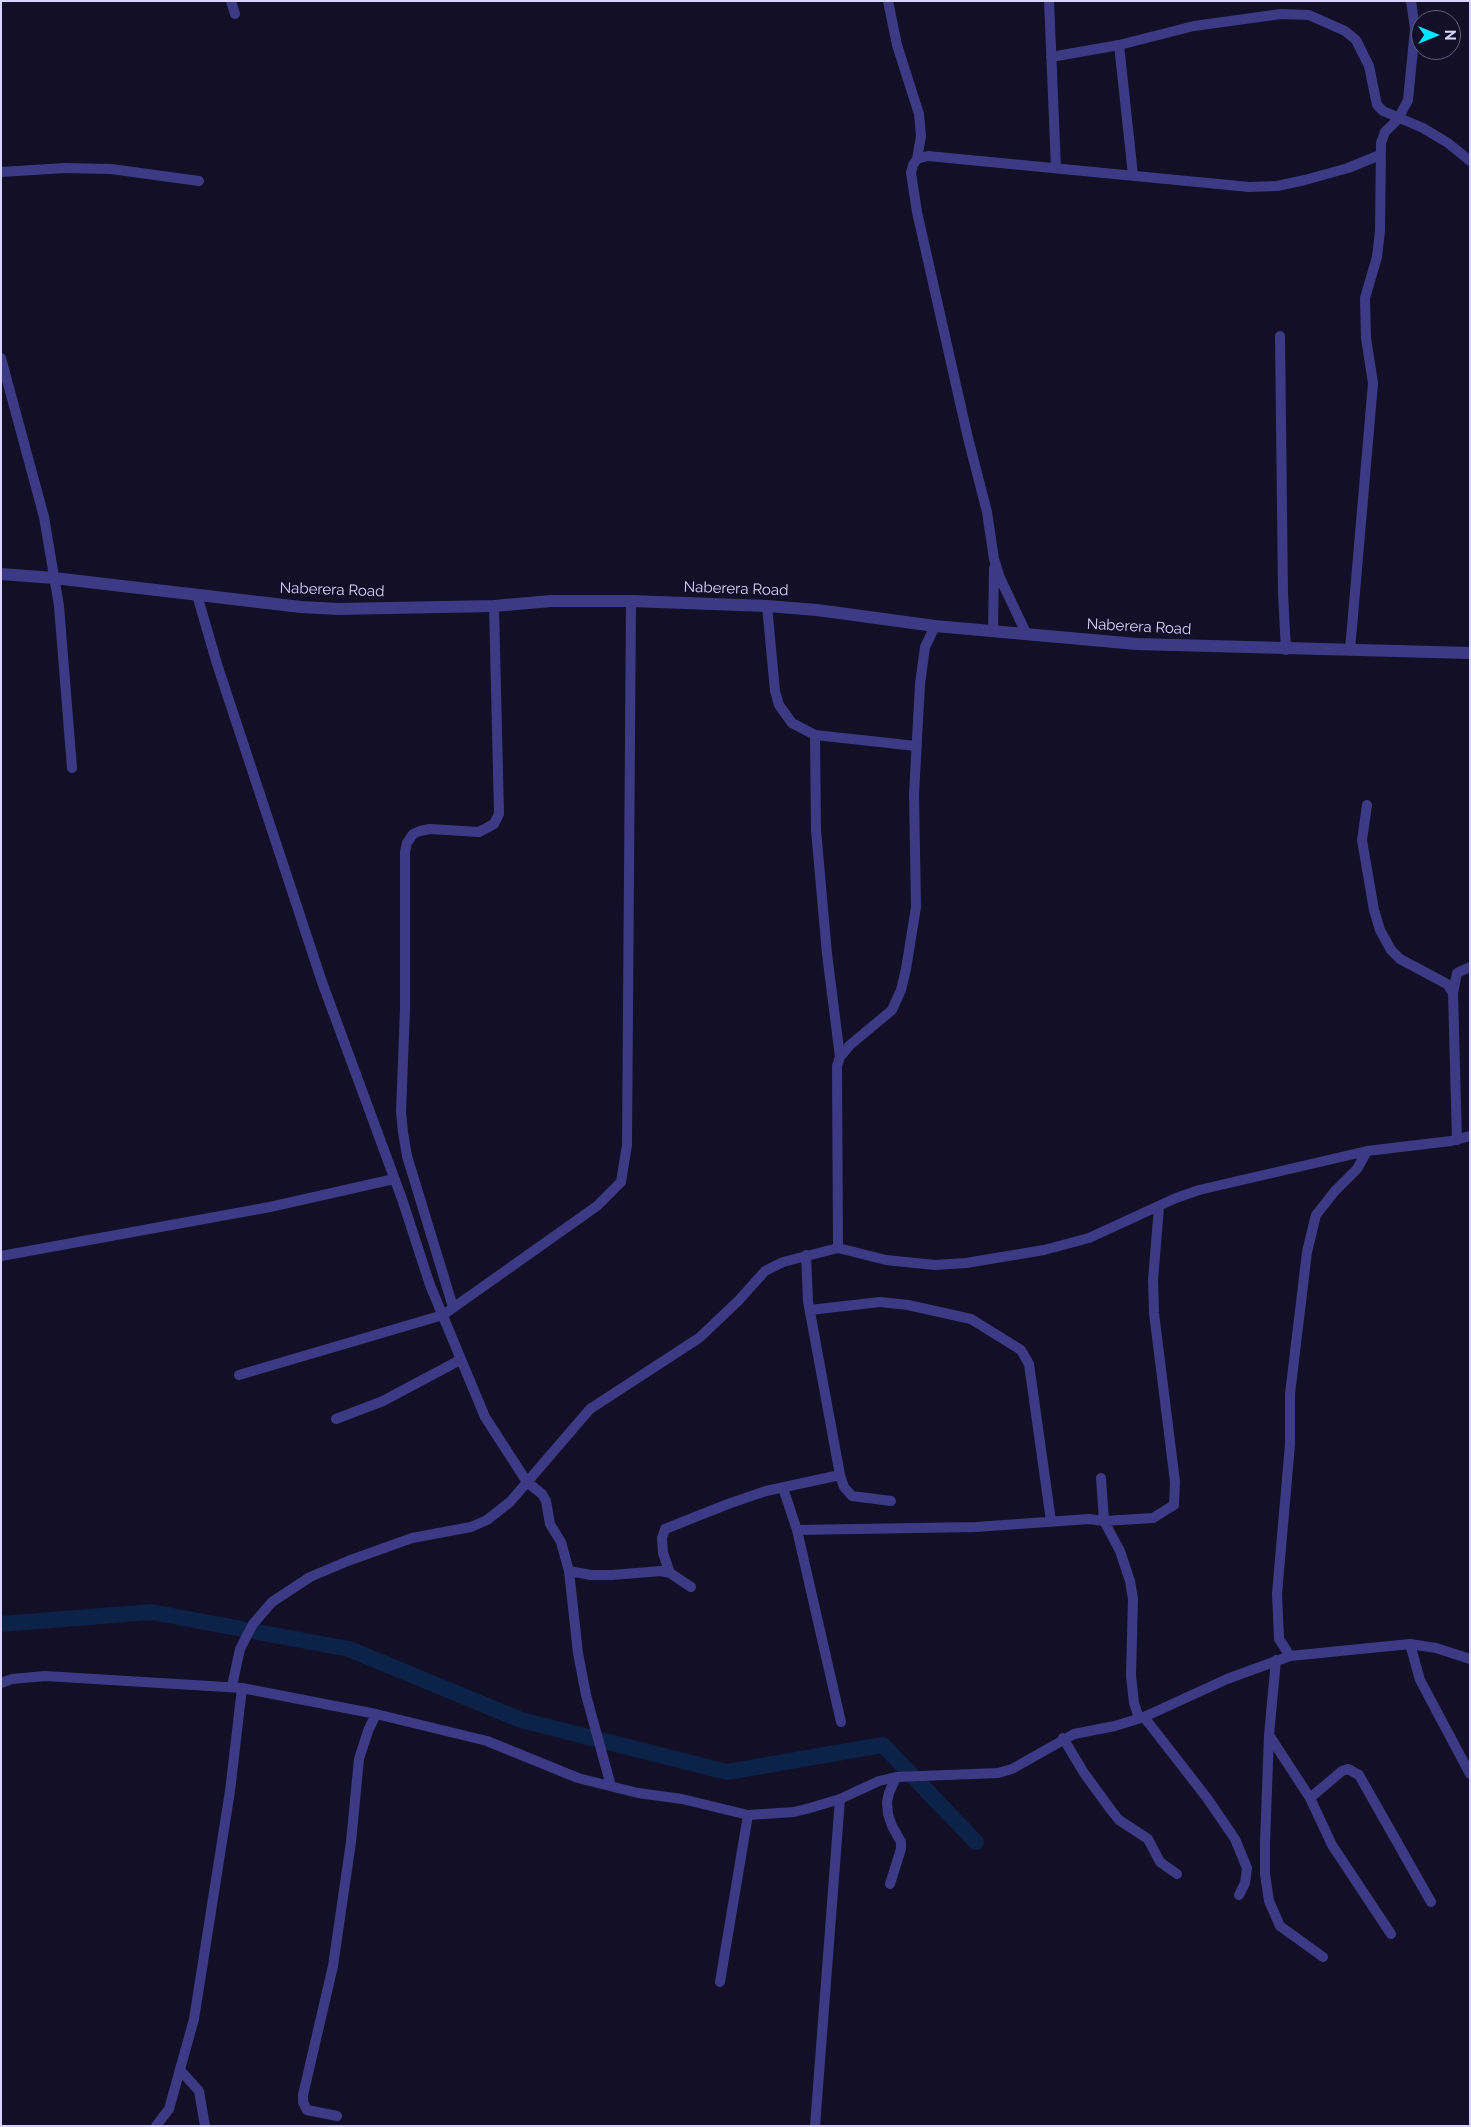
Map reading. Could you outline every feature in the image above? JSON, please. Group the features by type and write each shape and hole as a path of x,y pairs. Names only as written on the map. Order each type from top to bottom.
{"street":[{"path":"232,1 235,14"},
{"path":"888,1 897,44 919,114 921,136 917,159 911,173 917,212 968,438 987,512 994,559 1000,578 1027,635"},
{"path":"1049,1 1056,168"},
{"path":"1350,650 1373,397 1372,369 1364,318 1365,298 1377,257 1380,231 1380,155 1385,132 1398,119 1408,100 1413,55 1414,13 1412,1"},
{"path":"1052,57 1194,26 1281,14 1308,15 1345,31 1356,40 1369,66 1377,105 1383,111 1423,128 1448,142 1470,161"},
{"path":"1118,44 1133,174"},
{"path":"917,159 928,156 1133,174 1249,187 1277,186 1348,168 1380,155"},
{"path":"1,172 65,168 112,169 199,181"},
{"path":"1280,336 1283,594 1286,650"},
{"path":"1,358 44,517 64,654 72,768"},
{"path":"993,632 994,559"},
{"name":"Naberera Road","path":"1,574 338,609 631,601 768,606 826,611 993,632 1137,644 1286,650 1470,653"},
{"path":"197,595 322,982 394,1179 430,1285 485,1417 527,1482 537,1488 546,1501 550,1524 561,1542 569,1571 578,1653 586,1695 611,1786"},
{"path":"238,1375 443,1315 597,1206 621,1182 627,1145 631,601"},
{"path":"453,1307 407,1156 402,1119 405,852 407,843 413,834 420,831 480,832 494,824 499,814 494,606"},
{"path":"768,606 772,663 779,705 792,723 814,735 916,746"},
{"path":"840,1057 892,1010 901,990 916,907 914,794 924,653 935,626"},
{"path":"814,735 816,830 827,954 840,1057 836,1081 838,1248"},
{"path":"1367,805 1361,833 1374,910 1380,930 1391,950 1400,959 1447,984 1454,993"},
{"path":"1457,1140 1454,993 1457,973 1470,967"},
{"path":"156,2126 169,2109 194,2019 215,1885 240,1649 253,1624 272,1602 310,1577 348,1561 412,1538 471,1527 500,1510 527,1482 590,1409 699,1338 739,1300 764,1271 806,1255 838,1248 905,1263 966,1263 1044,1250 1075,1243 1131,1221 1199,1190 1367,1151 1457,1140 1470,1136"},
{"path":"1290,1656 1279,1640 1276,1602 1290,1444 1290,1394 1307,1252 1316,1216 1335,1191 1357,1169 1367,1151"},
{"path":"1,1256 270,1207 394,1179"},
{"path":"797,1530 976,1527 1089,1519 1104,1521 1152,1518 1171,1509 1176,1500 1175,1482 1154,1313 1153,1280 1159,1207"},
{"path":"806,1255 806,1287 840,1475 844,1488 852,1496 891,1501"},
{"path":"810,1310 880,1302 908,1305 971,1319 1020,1350 1029,1364 1051,1521"},
{"path":"336,1420 384,1401 460,1360"},
{"path":"670,1573 663,1553 662,1538 665,1529 728,1504 783,1488 840,1475"},
{"path":"1101,1478 1104,1521 1120,1551 1130,1581 1133,1614 1131,1676 1134,1703 1142,1717 1207,1798 1235,1840 1247,1868 1245,1883 1239,1895"},
{"path":"783,1488 797,1530 841,1722"},
{"path":"569,1571 591,1575 654,1571 670,1573 691,1587"},
{"path":"1410,1644 1420,1680 1470,1774"},
{"path":"1,1683 12,1679 45,1676 237,1687 376,1714 487,1742 578,1778 682,1799 748,1816 794,1812 840,1799 867,1785 896,1777 913,1774 998,1773 1012,1769 1063,1738 1083,1731 1115,1726 1142,1717 1195,1692 1290,1656 1410,1644 1436,1648 1470,1660"},
{"path":"1276,1660 1269,1735 1265,1843 1265,1874 1269,1902 1280,1926 1322,1957"},
{"path":"337,2116 307,2110 302,2102 333,1966 351,1842 359,1759 376,1714"},
{"path":"1269,1735 1310,1798 1329,1841 1391,1934"},
{"path":"1063,1738 1119,1820 1148,1839 1160,1862 1178,1874"},
{"path":"1310,1798 1342,1771 1348,1769 1359,1775 1431,1902"},
{"path":"890,1884 901,1849 901,1842 892,1826 888,1808 889,1793 896,1777"},
{"path":"815,2126 840,1799"},
{"path":"720,1982 748,1816"},
{"path":"181,2071 199,2091 205,2126"}],"waterway":[{"path":"1,1624 151,1612 242,1629"},
{"path":"257,1632 349,1649 521,1720 727,1772 883,1745 976,1842"}]}
